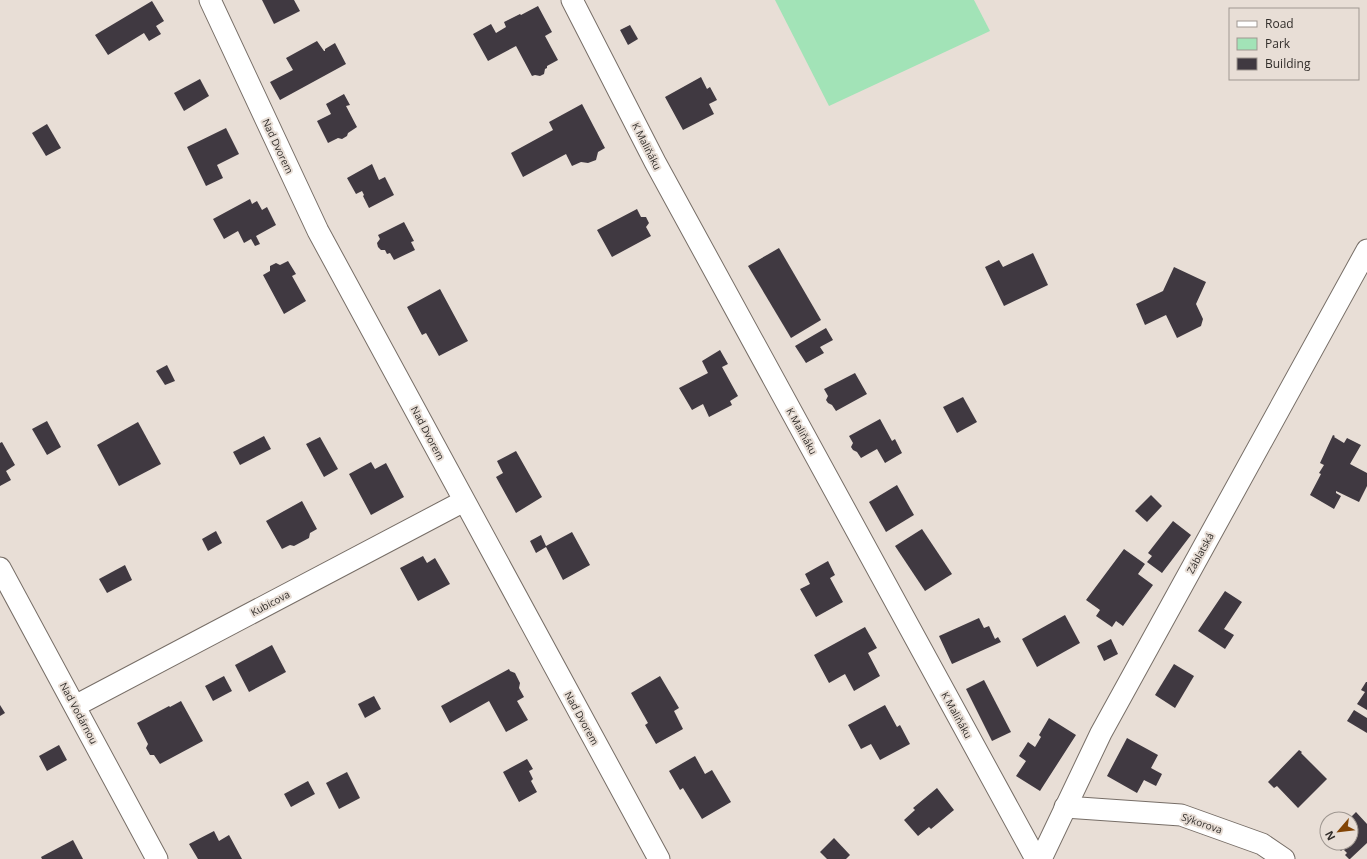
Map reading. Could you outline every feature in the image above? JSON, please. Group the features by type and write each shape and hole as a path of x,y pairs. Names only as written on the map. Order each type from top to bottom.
{"street":[{"name":"Nad Dvorem","path":"210,0 318,231 659,859"},
{"name":"K Maliňáku","path":"572,0 655,162 1036,859"},
{"name":"Záblatská","path":"1040,859 1100,733 1367,250"},
{"name":"Kubicova","path":"75,706 464,501"},
{"name":"Nad Vodárnou","path":"0,568 157,859"},
{"name":"Sýkorova","path":"1065,807 1181,815 1262,844 1284,859"}],"green space":[{"path":"775,0 974,0 990,31 829,106"}],"building":[{"path":"262,0 294,0 300,11 274,24"},
{"path":"152,1 164,21 156,26 161,34 149,41 144,33 108,55 95,35"},
{"path":"538,6 552,32 545,36 558,60 547,66 544,74 540,76 532,76 516,46 488,61 473,34 491,24 496,33 506,27 504,22"},
{"path":"630,25 638,39 628,45 620,30"},
{"path":"317,41 324,51 335,43 346,64 280,100 270,82 293,70 286,58"},
{"path":"701,77 707,89 710,87 717,100 709,104 714,114 683,130 665,97"},
{"path":"200,79 209,96 184,111 174,93"},
{"path":"344,94 350,105 346,106 357,127 342,139 338,138 328,143 317,121 331,114 326,104"},
{"path":"582,104 605,148 598,152 596,160 588,163 581,162 572,166 566,154 523,177 511,153 553,130 549,122"},
{"path":"47,124 61,148 46,156 32,133"},
{"path":"226,128 239,154 217,165 223,178 206,186 187,147"},
{"path":"372,164 379,180 385,177 394,195 369,208 362,191 356,194 347,178"},
{"path":"250,199 252,204 257,201 262,210 267,207 276,225 256,236 260,244 255,246 251,239 244,243 238,231 224,239 213,219"},
{"path":"637,209 641,217 646,217 649,223 646,227 651,236 612,257 597,230"},
{"path":"404,222 414,241 411,242 415,250 394,260 390,253 387,254 385,250 381,250 378,247 377,243 380,239 378,235"},
{"path":"779,248 821,320 791,338 748,266"},
{"path":"1033,253 1048,285 1004,306 985,267 999,260 1003,267"},
{"path":"288,261 296,274 292,276 306,301 284,314 263,275 270,271 270,266 276,263 280,265"},
{"path":"1174,267 1206,282 1196,304 1203,319 1201,326 1177,338 1166,315 1145,325 1136,304 1163,291"},
{"path":"440,289 468,341 439,356 426,333 422,335 407,307"},
{"path":"826,328 833,340 820,347 824,353 806,363 795,346"},
{"path":"720,350 728,364 722,367 738,396 730,401 732,405 709,417 703,404 692,410 679,388 708,373 702,361"},
{"path":"167,365 175,381 165,385 156,371"},
{"path":"855,373 867,394 836,411 826,400 828,396 824,389"},
{"path":"963,397 977,422 957,433 943,407"},
{"path":"880,419 892,441 895,439 902,453 885,463 877,449 861,458 851,447 853,443 849,436"},
{"path":"47,421 61,447 47,455 32,429"},
{"path":"138,422 161,464 119,486 97,445"},
{"path":"1333,435 1344,443 1347,438 1361,445 1350,464 1367,473 1367,486 1359,502 1336,491 1336,493 1341,496 1334,509 1310,495 1321,474 1319,473 1324,465 1320,463"},
{"path":"264,436 271,449 240,465 233,452"},
{"path":"320,437 338,469 324,477 306,444"},
{"path":"2,442 15,465 6,471 11,480 0,486 0,443"},
{"path":"516,451 542,497 516,513 496,477 503,473 497,461"},
{"path":"371,462 375,469 386,463 404,497 371,515 349,474"},
{"path":"897,485 914,515 886,532 869,502"},
{"path":"1151,495 1162,506 1147,522 1135,511"},
{"path":"302,501 317,529 310,533 309,538 294,546 290,545 282,549 266,521"},
{"path":"1173,521 1191,535 1162,573 1147,562 1152,556 1148,553"},
{"path":"922,529 952,574 925,591 895,546"},
{"path":"216,531 222,543 208,551 202,539"},
{"path":"572,532 590,565 563,580 546,547 536,553 530,541 541,535 546,546"},
{"path":"1124,549 1145,564 1138,574 1153,585 1123,626 1116,621 1112,627 1096,616 1100,610 1086,600"},
{"path":"423,556 427,563 435,558 450,584 418,601 400,568"},
{"path":"828,561 835,575 830,578 843,602 816,617 800,589 810,584 805,574"},
{"path":"125,565 132,580 107,593 99,579"},
{"path":"1225,591 1242,602 1224,629 1234,635 1225,649 1198,631"},
{"path":"1065,615 1080,643 1037,667 1022,639"},
{"path":"979,618 984,628 989,626 995,639 998,637 1001,642 952,664 939,636"},
{"path":"865,627 877,648 868,653 880,676 854,691 845,674 829,683 814,655"},
{"path":"1111,639 1118,654 1104,661 1097,646"},
{"path":"272,645 286,672 249,692 235,665"},
{"path":"1174,664 1194,676 1175,708 1155,695"},
{"path":"509,669 515,673 520,683 519,688 524,697 517,701 528,720 506,732 489,701 450,723 441,706"},
{"path":"224,676 232,691 213,701 205,686"},
{"path":"660,676 679,708 674,711 683,729 656,744 645,725 648,723 631,693"},
{"path":"984,680 1011,732 992,741 966,689"},
{"path":"1366,682 1367,710 1357,704 1365,692 1361,690"},
{"path":"374,696 381,709 365,718 358,704"},
{"path":"181,701 203,741 160,764 154,755 150,755 146,748 148,744 137,723"},
{"path":"0,705 5,713 0,716"},
{"path":"885,705 897,727 900,725 910,744 880,760 871,744 861,749 848,725"},
{"path":"1354,710 1367,718 1367,733 1347,721"},
{"path":"1049,718 1076,735 1040,791 1016,776 1026,761 1019,756 1028,742 1035,747 1041,737 1039,735"},
{"path":"1127,738 1158,755 1151,768 1162,774 1156,786 1144,780 1137,793 1107,776"},
{"path":"59,745 67,760 47,771 39,756"},
{"path":"1299,750 1327,779 1298,808 1277,786 1274,788 1268,782"},
{"path":"695,756 705,774 712,770 731,802 702,819 683,788 680,790 669,771"},
{"path":"527,759 533,769 529,771 533,779 531,781 537,792 519,802 503,772"},
{"path":"347,772 360,798 339,809 326,783"},
{"path":"308,781 315,794 291,807 284,794"},
{"path":"937,788 954,810 931,829 929,827 918,836 904,820 915,810 913,808"},
{"path":"1359,815 1367,824 1367,843 1359,851"},
{"path":"214,831 219,841 229,835 242,859 198,859 189,844"},
{"path":"834,838 850,855 846,859 827,859 820,852"},
{"path":"73,840 83,859 42,859 41,857"},
{"path":"1345,851 1358,851 1350,859 1345,855 1347,853"}]}
